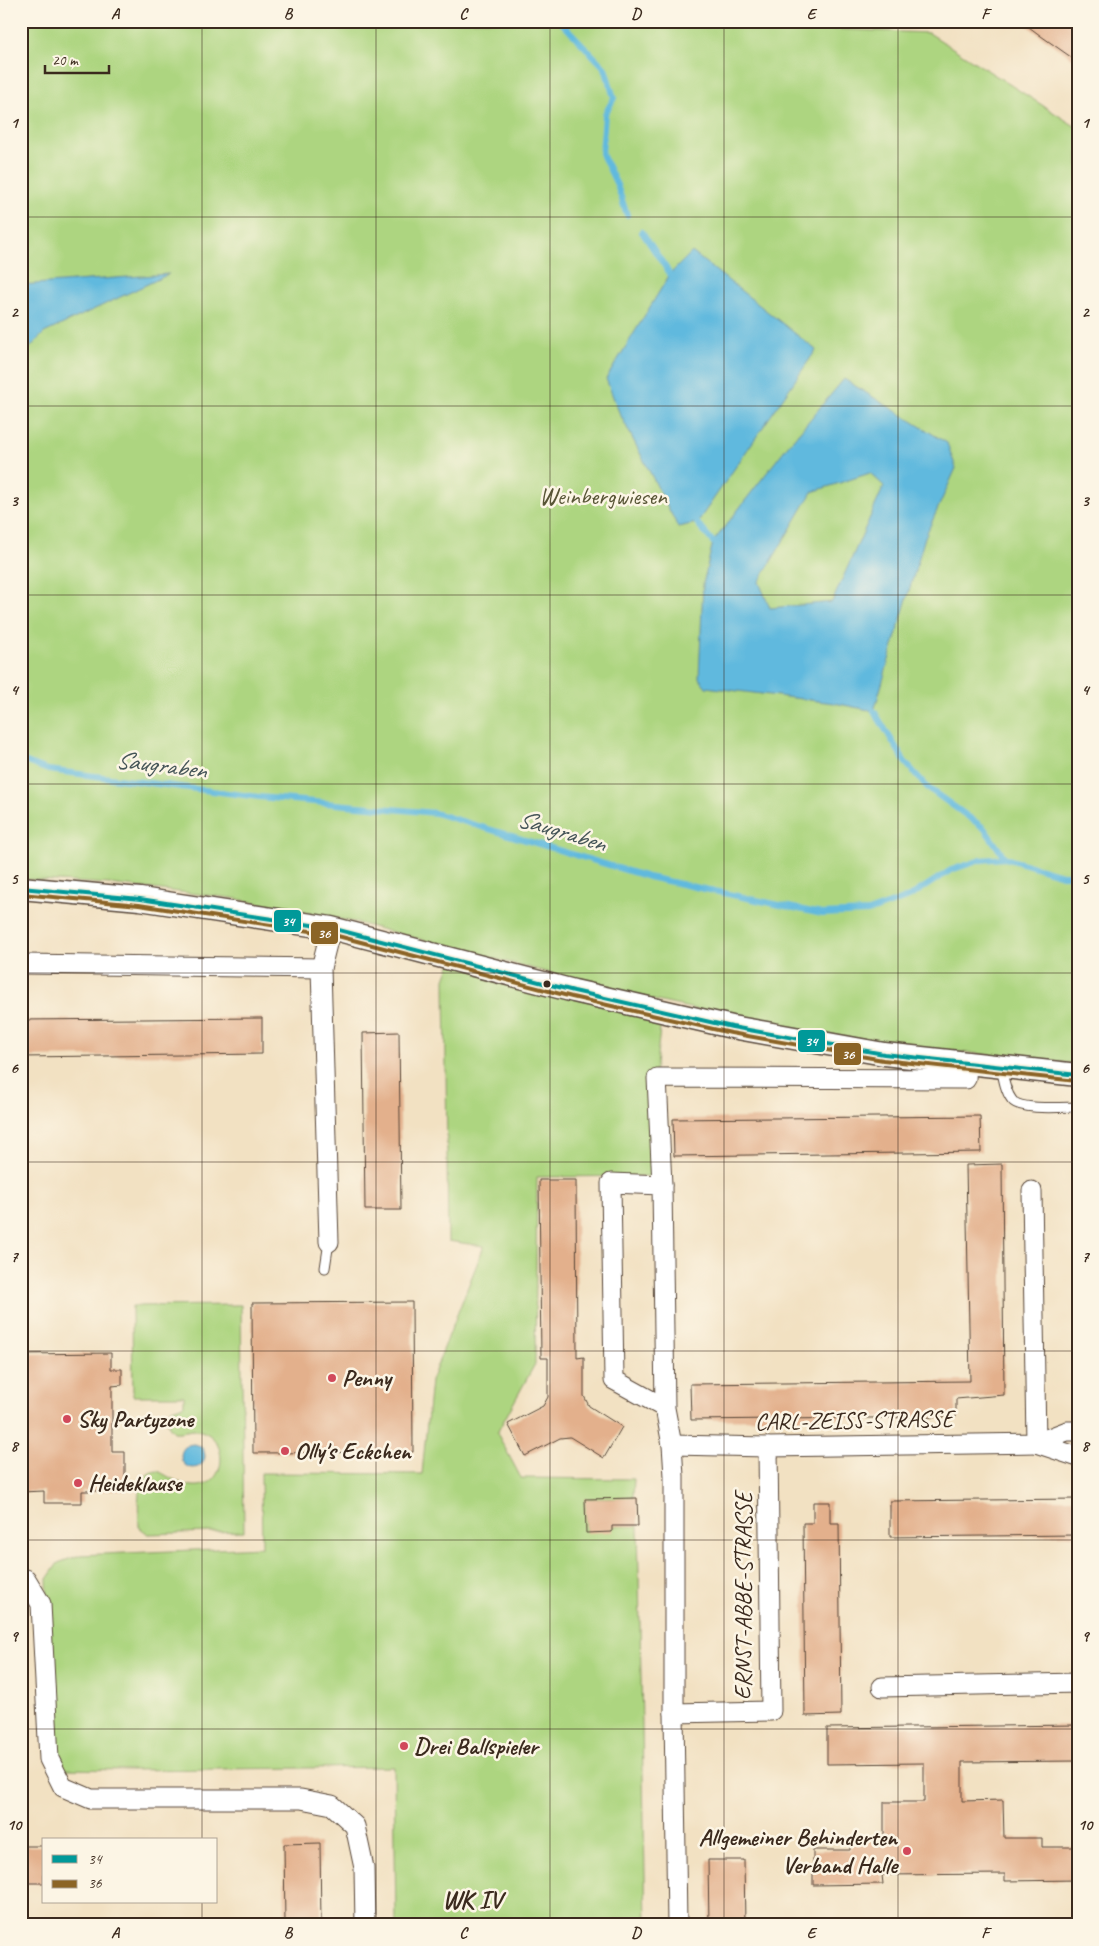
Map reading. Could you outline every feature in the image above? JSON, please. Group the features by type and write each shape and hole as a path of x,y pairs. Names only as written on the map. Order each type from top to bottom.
{"street":[{"path":"21,888 140,899 332,928 574,992 732,1027 884,1054 1078,1075"},
{"path":"329,1242 321,968 332,928"},
{"path":"21,964 321,968"},
{"path":"677,1925 674,1713 674,1476 672,1445 665,1408 662,1185 657,1078 966,1079 967,1062"},
{"path":"662,1185 612,1183 614,1380 665,1408"},
{"path":"1032,1191 1036,1443"},
{"name":"CARL-ZEISS-STRASSE","path":"1036,1443 1067,1431 1078,1431"},
{"name":"CARL-ZEISS-STRASSE","path":"672,1445 768,1447 1036,1443 1078,1456"},
{"name":"ERNST-ABBE-STRASSE","path":"674,1713 771,1711 768,1447"},
{"path":"21,1578 26,1579 41,1604 48,1759 63,1787 91,1799 301,1799 332,1805 355,1826 364,1868 365,1925"},
{"path":"882,1687 1078,1684"}],"lane":[{"path":"1001,1066 1006,1088 1012,1101 1022,1106 1078,1107"},
{"path":"325,1268 329,1242"}],"green space":[{"name":"Weinbergwiesen","path":"21,21 829,21 830,29 929,33 1078,128 1078,1064 911,1047 774,1026 657,1001 354,922 232,898 109,884 21,879"},
{"path":"451,963 662,1011 655,1074 657,1176 537,1177 535,1364 497,1433 521,1478 634,1479 633,1498 585,1499 586,1532 612,1526 638,1526 646,1925 396,1925 394,1767 62,1769 52,1746 47,1579 58,1563 80,1555 262,1547 261,1473 422,1474 431,1381 484,1246 448,1241 445,979"},
{"path":"241,1305 244,1531 148,1534 139,1527 138,1502 144,1478 150,1473 158,1471 184,1484 193,1486 204,1485 212,1480 218,1472 221,1463 217,1444 211,1436 198,1430 174,1432 168,1425 166,1416 172,1409 184,1405 184,1396 133,1396 132,1306"}],"water":[{"path":"692,252 816,350 697,523 678,527 619,412 606,379 670,274"},
{"path":"169,274 44,333 21,357 21,285"},
{"path":"844,379 947,443 956,468 925,537 874,711 834,703 706,687 699,678 703,584 713,542 786,448","holes":["870,473 884,486 832,602 770,608 759,582 812,492"]},
{"path":"193,1444 201,1448 205,1456 201,1464 193,1468 185,1464 181,1456 185,1448"}],"building":[{"path":"1021,21 1078,21 1078,62 1041,36"},
{"path":"262,1018 262,1054 21,1057 21,1020"},
{"path":"399,1032 401,1210 365,1210 363,1033"},
{"path":"980,1116 981,1152 674,1156 673,1119"},
{"path":"1002,1164 1004,1395 956,1399 956,1417 691,1420 690,1384 970,1381 966,1165"},
{"path":"539,1180 576,1180 577,1358 584,1357 584,1396 589,1406 622,1427 604,1458 570,1437 560,1438 525,1456 508,1424 543,1406 548,1397 548,1358 541,1358"},
{"name":"Penny","path":"412,1302 413,1452 253,1453 252,1303"},
{"name":"Sky Partyzone","path":"111,1353 111,1369 122,1369 122,1385 112,1386 112,1452 125,1452 125,1491 82,1491 82,1503 44,1503 44,1491 21,1492 21,1354"},
{"path":"637,1498 638,1526 612,1526 612,1532 586,1533 585,1499"},
{"path":"1078,1499 1078,1535 890,1537 890,1501"},
{"path":"813,1502 830,1502 830,1523 839,1523 841,1715 805,1716 803,1523 813,1523"},
{"path":"1078,1725 1078,1761 962,1762 962,1801 1003,1800 1004,1838 1042,1838 1042,1847 1078,1847 1078,1880 1005,1881 1005,1874 882,1875 883,1884 813,1885 813,1850 850,1850 850,1840 884,1840 884,1802 924,1802 924,1763 827,1764 827,1728"},
{"path":"320,1843 321,1925 285,1925 284,1844"},
{"path":"21,1846 42,1846 42,1883 21,1883"},
{"path":"708,1860 744,1860 745,1925 709,1925"}],"waterway":[{"path":"560,21 605,68 614,98 605,114 602,154 617,185 627,215"},
{"path":"642,232 670,274"},
{"path":"697,523 713,542"},
{"path":"874,711 905,762 928,788 984,828 1005,858"},
{"name":"Saugraben","path":"21,760 48,770 259,797 435,813 648,877 822,914 868,912 909,897 951,870 981,860 1005,858 1062,875 1078,875"}],"transit line":[{"name":"34","path":"21,888 140,899 331,928 574,991 732,1027 884,1054 1078,1075"},
{"name":"36","path":"21,894 139,905 330,934 572,997 731,1033 883,1060 1077,1081"}],"place":[{"name":"Penny","path":"332,1378"},
{"name":"Sky Partyzone","path":"67,1419"},
{"name":"Olly's Eckchen","path":"285,1451"},
{"name":"Heideklause","path":"78,1483"},
{"name":"Drei Ballspieler","path":"404,1746"},
{"name":"Allgemeiner Behinderten Verband Halle","path":"907,1851"}],"district":[{"name":"WK IV","path":"472,1899"}]}
